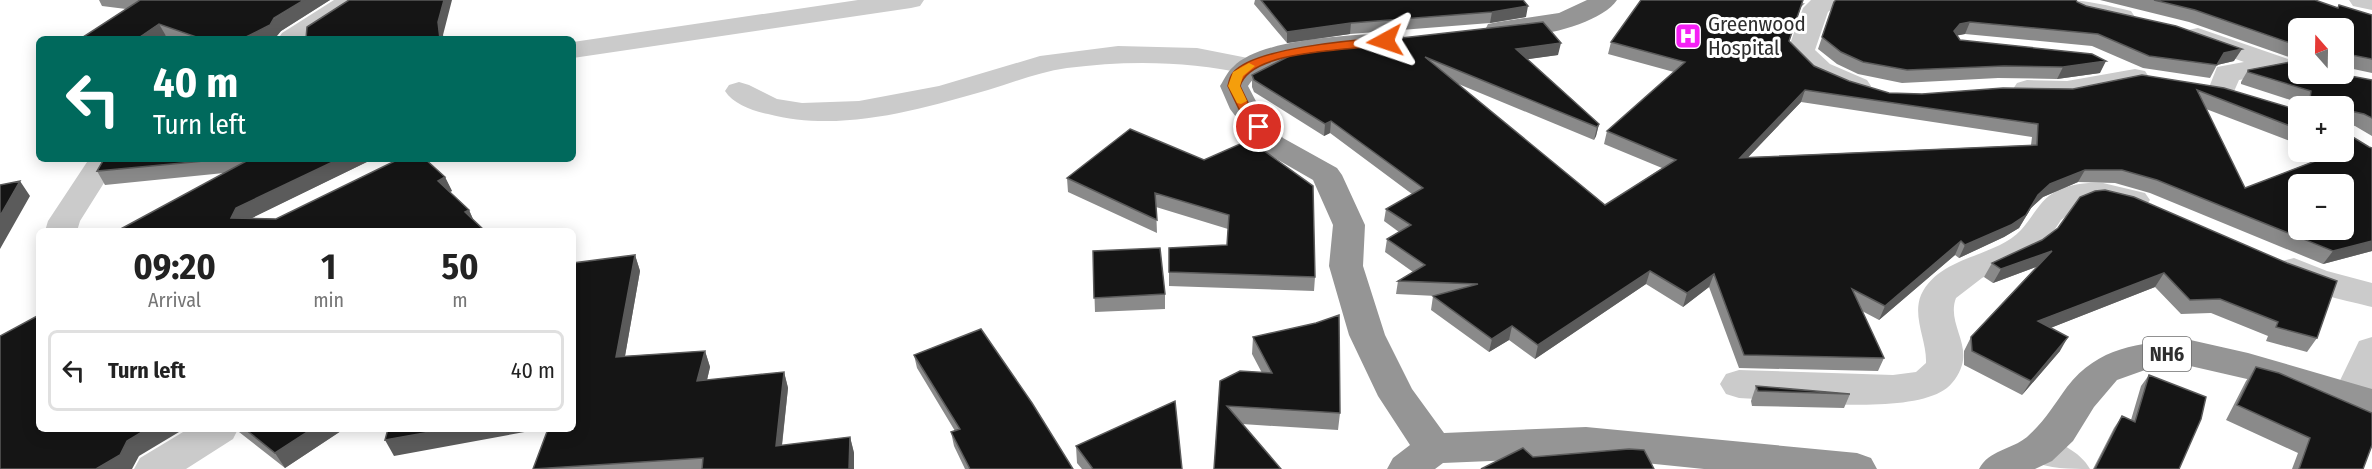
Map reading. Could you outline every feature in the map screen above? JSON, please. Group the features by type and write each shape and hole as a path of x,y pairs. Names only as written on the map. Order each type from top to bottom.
{"highway":[{"path":"1467,34 1567,20 1598,2"},
{"path":"1420,39 1314,47 1248,66 1237,75 1234,86 1245,109 1272,144 1326,175 1350,225 1346,266 1367,335 1397,396 1421,459 1586,442 1677,460 1857,469"},
{"name":"NH6","path":"1999,469 2054,459 2059,431 2081,397 2104,371 2140,357 2186,352 2248,366 2362,399"}],"street":[{"path":"297,36 352,0"},
{"path":"576,50 911,0"},
{"path":"1830,0 1816,8 1801,52 1820,70 1855,85 1885,94"},
{"path":"2078,0 2082,7 2090,10 2146,22"},
{"path":"2362,0 2372,2"},
{"path":"2178,30 2288,66"},
{"path":"739,91 776,108 796,111 854,110 897,103 1037,65 1077,59 1178,54 1211,56 1248,66"},
{"path":"1997,89 2067,90 2147,78 2092,56"},
{"path":"2222,90 2227,73 2288,66"},
{"path":"2194,84 2250,99"},
{"path":"62,228 64,221 102,162"},
{"path":"1739,384 1897,390 1929,382 1941,373 1945,363 1945,342 1936,317 1939,295 1959,276 2033,237 2045,217 2072,196 2089,192 2108,193 2128,198 2162,212"},
{"path":"2269,257 2315,279 2372,295"},
{"path":"2362,399 2372,350"},
{"path":"154,469 214,432"}],"building":[{"path":"140,0 304,0 274,18 270,25 248,36 193,36 159,24 141,36 85,36"},
{"path":"349,0 444,0 438,22 440,36 306,36 307,27"},
{"path":"1261,0 1523,0 1528,6 1492,12 1351,23 1287,32"},
{"path":"1641,0 1803,0 1789,41 1814,66 1849,81 1889,93 1922,94 2003,88 2073,89 2142,75 2224,88 2288,107 2288,125 2197,90 2245,188 2313,162 2354,162 2354,138 2372,148 2372,241 2333,251 2306,240 2354,240 2354,174 2288,174 2288,233 2157,180 2122,170 2085,170 2050,184 2038,195 2026,215 2011,225 1965,245 1961,241 1885,306 1852,289 1884,358 1744,355 1714,274 1687,293 1650,271 1538,345 1512,326 1492,339 1433,296 1478,284 1398,281 1425,265 1387,239 1411,225 1386,209 1423,188 1331,121 1325,124 1254,80 1252,75 1303,49 1543,22 1561,43 1516,49 1599,124 1597,127 1425,57 1605,205 1676,160 1607,131 1685,62 1611,42","holes":["1805,90 2038,124 2037,145 1740,158"]},
{"path":"1836,0 2076,0 2086,6 2176,26 2242,49 2224,53 2217,65 2149,56 2098,34 1970,22 1960,24 1954,31 1960,40 2092,54 2106,61 2063,67 2004,66 1907,70 1863,62 1841,52 1822,37"},
{"path":"2154,0 2315,0 2338,8 2339,5 2372,15 2372,59 2354,55 2354,18 2288,18 2288,42 2195,10"},
{"path":"2288,62 2288,84 2354,84 2354,77 2372,80 2372,118 2354,112 2354,96 2310,96 2311,91 2248,72 2248,70"},
{"path":"1130,129 1204,160 1249,140 1313,186 1315,277 1169,272 1169,248 1227,245 1229,215 1155,193 1157,220 1067,178"},
{"path":"102,162 193,162 97,171"},
{"path":"244,162 333,162 236,208 231,218 276,219 393,162 428,162 445,177 438,181 469,210 465,212 482,228 123,228"},
{"path":"20,181 0,216 0,185"},
{"path":"2105,190 2134,197 2287,263 2337,281 2317,338 2276,327 2278,322 2220,299 2190,300 2164,273 2038,321 2068,337 2031,381 1972,351 1971,337 2052,251 2001,269 1992,263 2042,240 2058,228 2080,197"},
{"path":"1160,248 1165,294 1094,298 1093,251"},
{"path":"635,255 616,357 705,351 697,381 784,372 776,446 850,437 849,469 702,469 703,458 533,469 547,432 576,432 576,263"},
{"path":"1339,315 1340,413 1227,406 1281,469 1214,469 1220,381 1240,371 1272,373 1253,337 1316,323"},
{"path":"36,317 36,432 142,432 127,441 120,455 96,469 0,469 0,336"},
{"path":"981,329 1032,403 1073,469 970,469 951,432 960,429 914,355"},
{"path":"2256,367 2279,373 2372,413 2372,445 2363,469 2299,469 2310,438 2237,405"},
{"path":"2149,375 2206,397 2201,419 2179,469 2095,469 2122,416 2135,422"},
{"path":"1756,386 1850,394 1758,391"},
{"path":"1175,401 1182,469 1093,469 1076,446"},
{"path":"249,432 307,432 275,453"},
{"path":"387,432 430,432 385,440"},
{"path":"1523,448 1533,457 1629,449 1644,450 1654,469 1481,469"}],"slow traffic":[{"path":"1241,101 1234,86 1237,75 1249,66"}],"place":[{"name":"Greenwood Hospital","path":"1688,36"}],"route":[{"path":"1259,127 1245,109 1234,86 1237,75 1248,66 1314,47 1385,41"}]}
